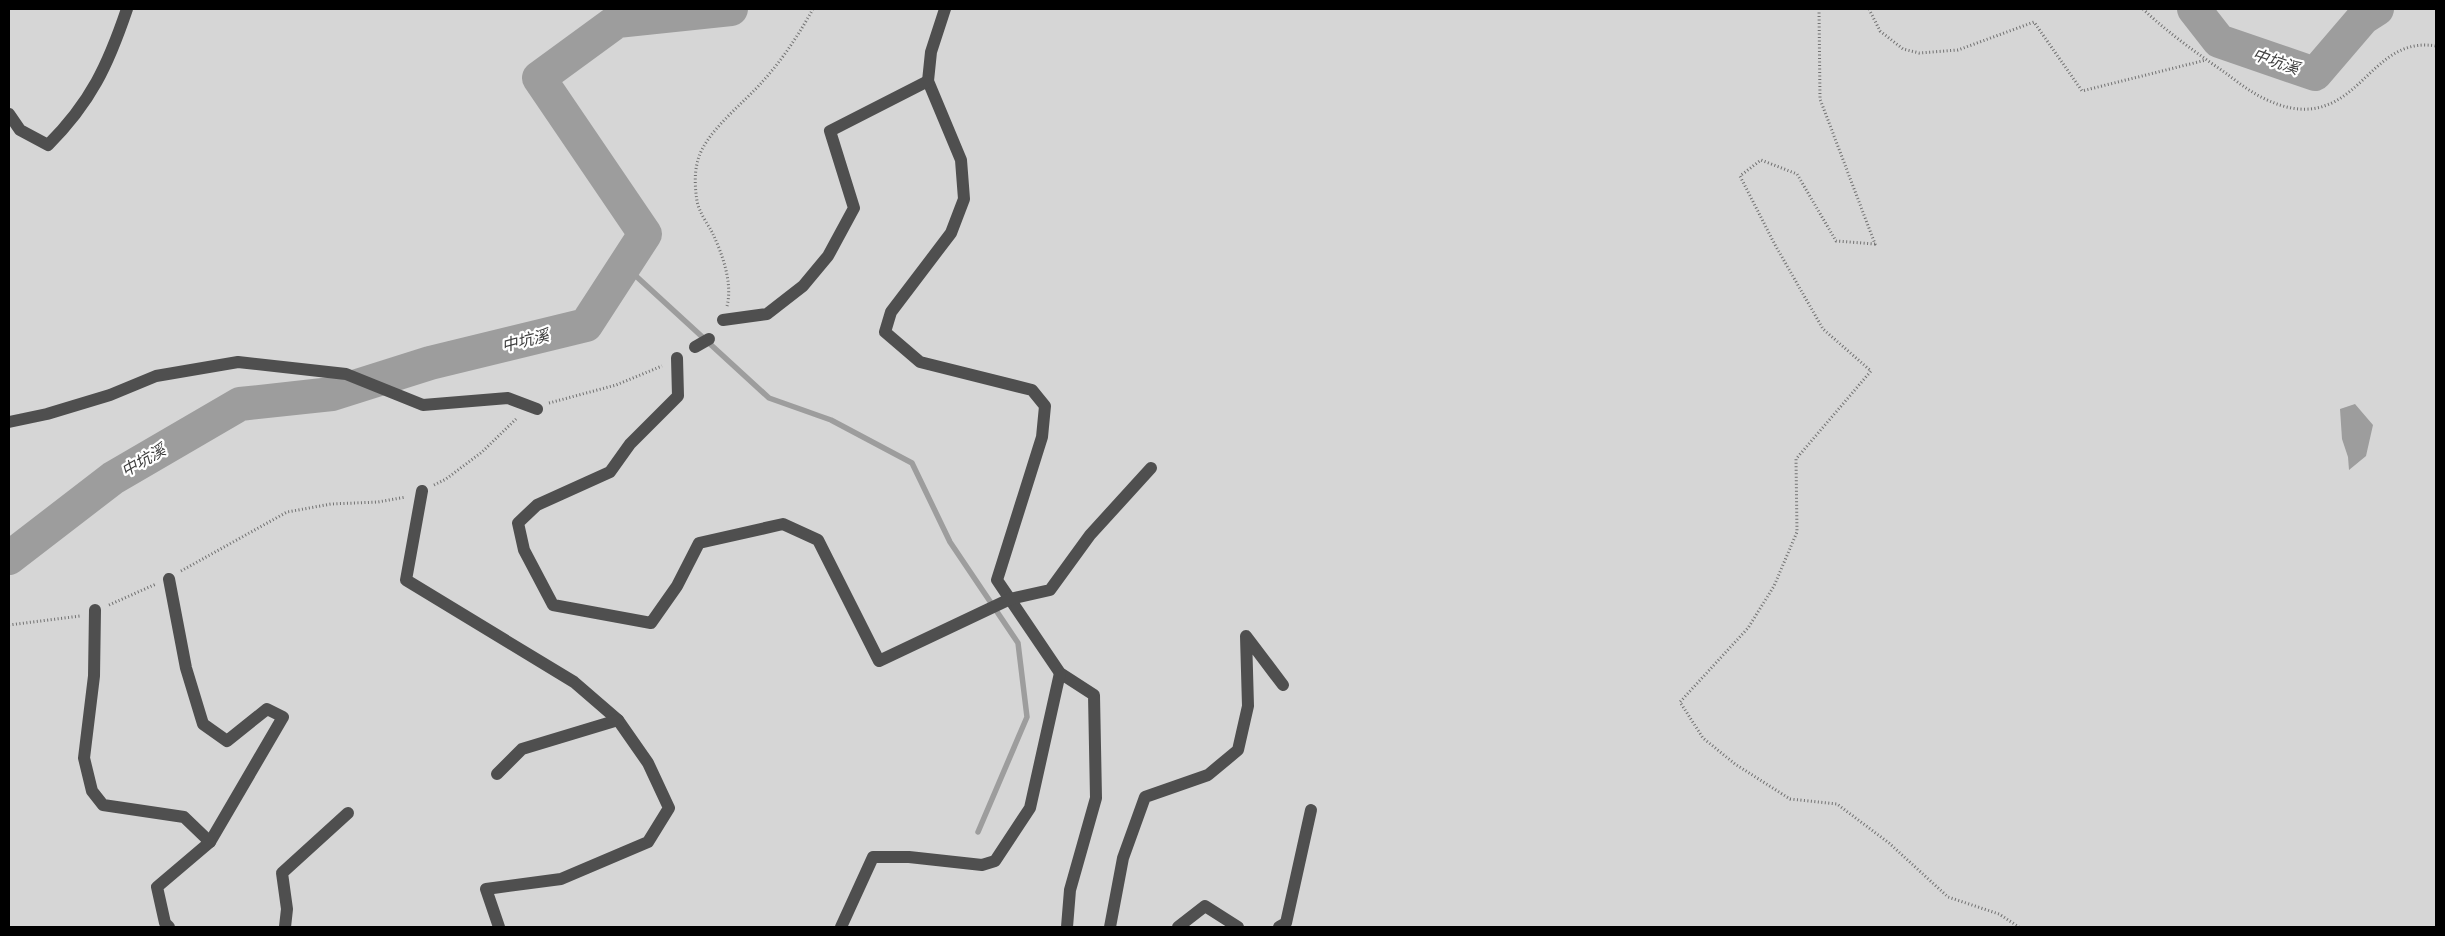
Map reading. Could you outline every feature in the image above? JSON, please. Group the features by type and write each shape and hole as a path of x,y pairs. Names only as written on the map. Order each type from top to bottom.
{"street":[{"path":"9,114 20,130 48,145 71,122 94,90 114,47 126,9"},
{"path":"945,9 931,52 928,81 961,160 964,199 951,232 891,312 885,332 920,362 1032,390 1045,406 1042,437 997,580 1008,600 1060,672 1094,695 1096,798 1070,890 1067,927"},
{"path":"723,320 767,314 803,286 828,256 854,208 830,131 928,81"},
{"path":"695,347 709,339"},
{"path":"677,358 678,396 630,444 610,472 537,505 518,523 524,550 554,605 651,623 677,586 699,543 783,524 818,540 879,661 1008,600 1050,590 1090,535 1151,468"},
{"path":"9,422 47,414 110,394 156,376 238,362 346,374 423,405 508,398 537,409"},
{"path":"422,491 406,580 574,682 618,720 648,762 669,808 648,842 561,879 486,889 499,927"},
{"path":"169,579 186,668 203,724 227,741 267,709 283,717 210,842 157,887 165,923 169,927"},
{"path":"95,610 94,676 84,758 92,790 103,805 184,817 210,842"},
{"path":"1110,927 1122,858 1145,797 1208,774 1238,750 1248,706 1246,636 1283,685"},
{"path":"841,927 872,857 910,857 982,866 995,860 1030,808 1060,672"},
{"path":"497,774 522,748 618,720"},
{"path":"1279,927 1286,923 1311,810"},
{"path":"285,927 287,909 282,873 348,813"},
{"path":"1178,927 1205,906 1238,927"}],"path":[{"path":"723,320 730,292 714,236 698,204 695,180 698,159 710,138 764,80 796,39 813,9"},
{"path":"1818,9 1820,99 1875,244 1836,240 1797,174 1761,160 1740,176 1774,243 1823,329 1871,371 1796,458 1797,532 1774,586 1748,628 1680,702 1703,738 1735,764 1790,799 1837,804 1889,843 1948,898 1999,914 2019,927"},
{"path":"1869,9 1880,31 1903,49 1919,53 1958,50 2034,22 2082,91 2206,60"},
{"path":"2143,9 2206,60 2271,102 2301,110 2324,106 2341,97 2392,54 2420,43 2436,46"},
{"path":"9,625 74,618 95,610 169,579 287,512 330,504 378,502 413,496 446,479 482,452 512,420 553,402 616,385 677,358"}],"shaded area":[{"path":"9,9 2436,9 2436,927 9,927"},
{"path":"2355,404 2373,425 2366,456 2349,470 2348,457 2342,439 2340,409"}],"waterway":[{"name":"中坑溪","path":"9,558 113,478 240,404 332,394 430,363 586,325 645,234 539,78 617,21 731,9"},
{"name":"中坑溪","path":"2194,9 2219,41 2315,74 2363,18 2377,9"},
{"path":"625,266 769,398 831,420 912,463 950,542 1018,643 1027,717 978,832"}]}
